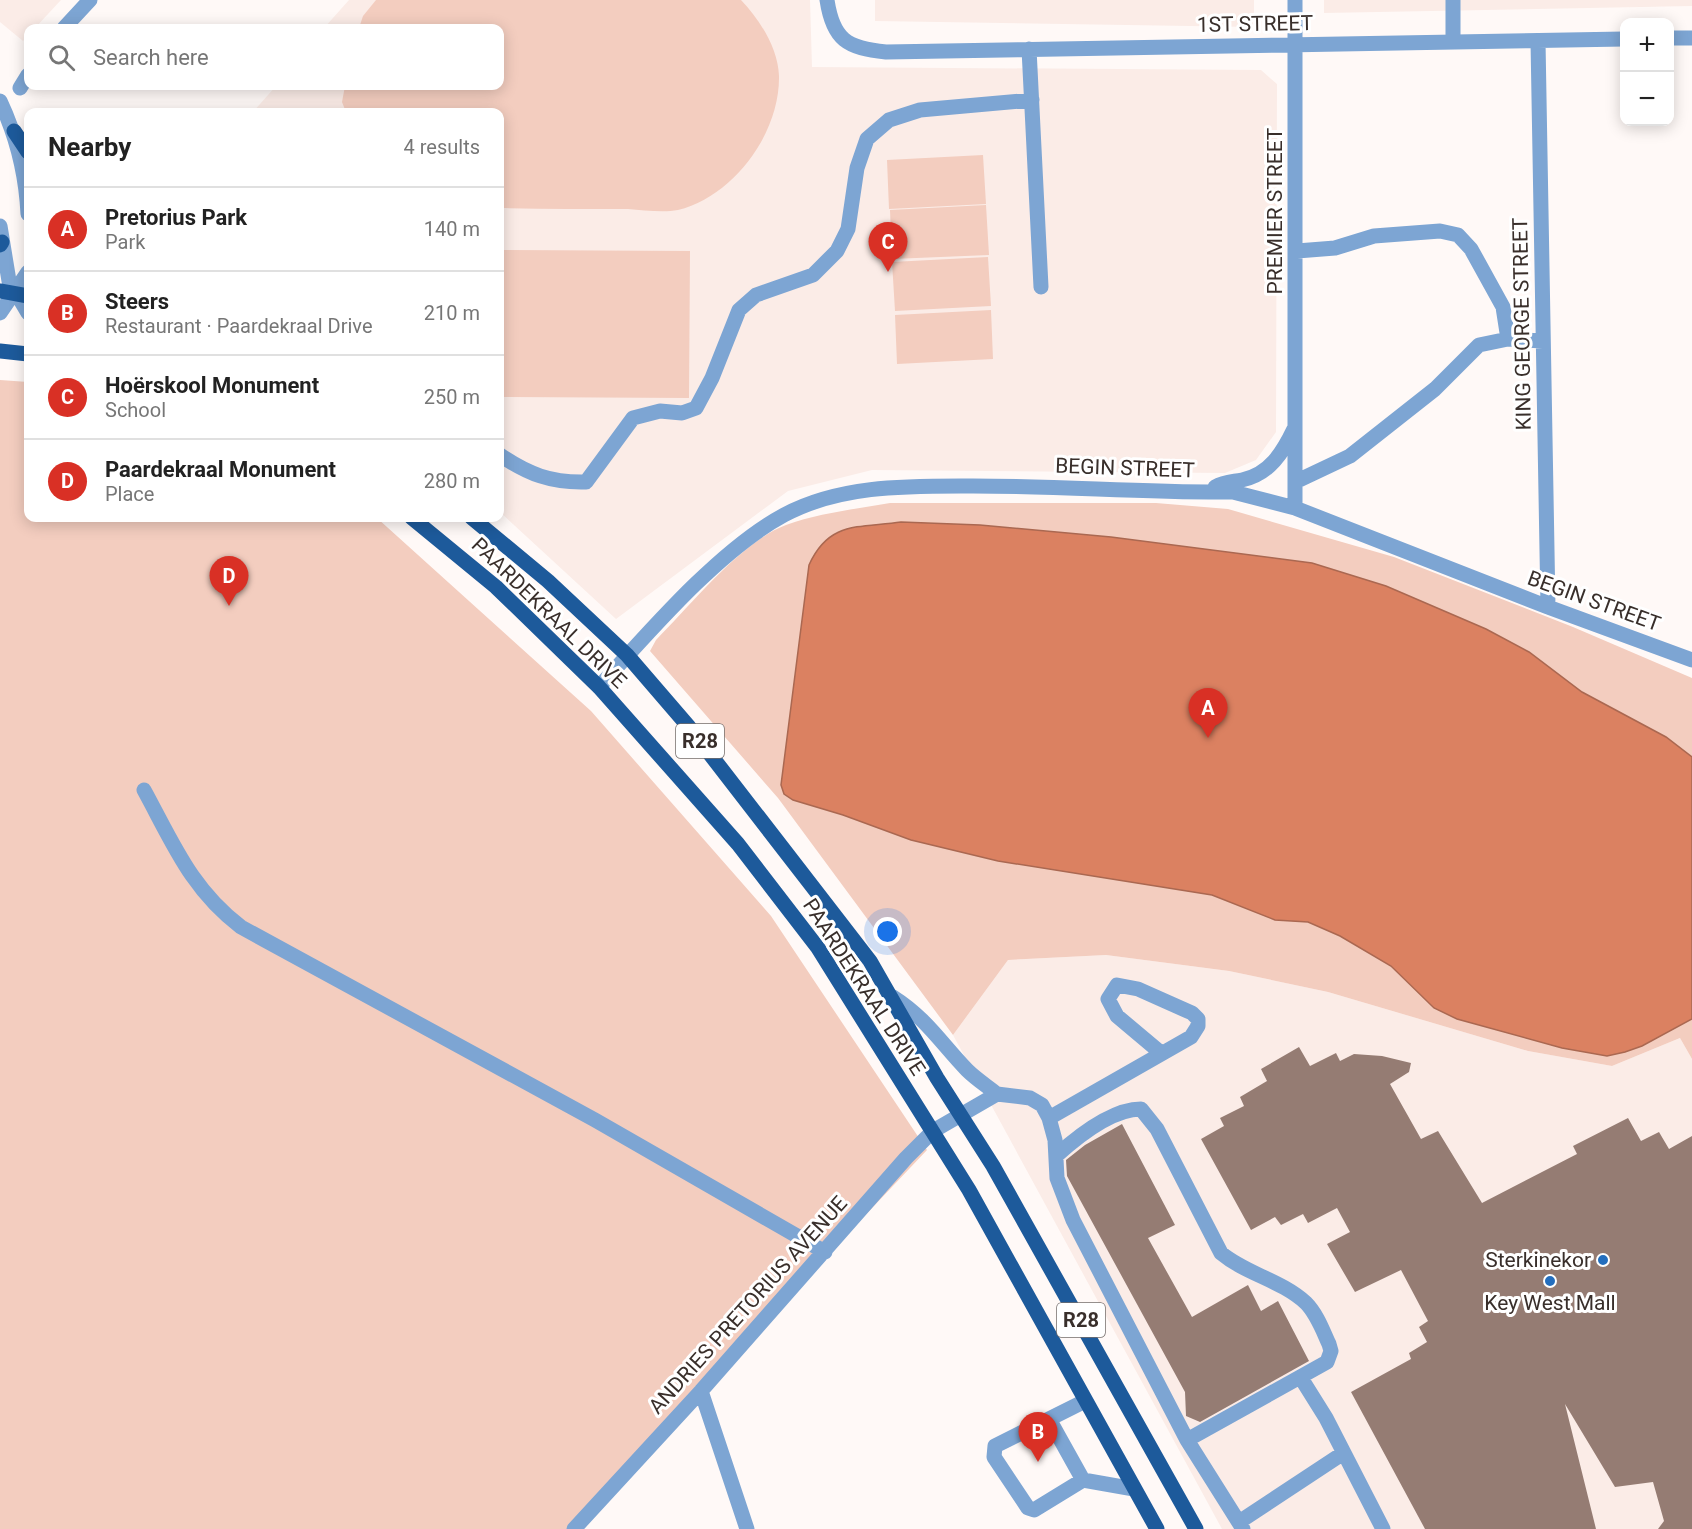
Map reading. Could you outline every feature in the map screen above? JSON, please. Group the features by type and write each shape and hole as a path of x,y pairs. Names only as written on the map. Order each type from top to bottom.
{"main road":[{"path":"14,131 24,147"},
{"path":"0,291 22,295"},
{"path":"0,351 24,354"},
{"name":"PAARDEKRAAL DRIVE","path":"417,522 496,587 599,687 738,844 818,948 933,1131 1157,1529"},
{"name":"PAARDEKRAAL DRIVE","path":"477,522 548,581 627,655 689,727 870,961 893,997 959,1115 993,1166 1196,1529"}],"street":[{"path":"68,24 90,0"},
{"name":"1ST STREET","path":"826,0 832,27 845,42 858,48 886,52 1620,39"},
{"name":"PREMIER STREET","path":"1295,0 1297,251 1295,508"},
{"path":"1453,42 1454,0"},
{"path":"1674,38 1692,38"},
{"name":"KING GEORGE STREET","path":"1538,41 1548,607"},
{"path":"1029,49 1041,287"},
{"path":"20,88 24,82"},
{"path":"504,458 518,467 560,483 586,482 633,418 660,411 682,413 696,408 712,378 738,310 756,295 813,274 837,251 848,229 857,168 867,139 889,120 920,110 1032,100"},
{"path":"0,101 14,131 24,178"},
{"path":"0,226 9,281 22,295 0,313"},
{"path":"1297,251 1335,248 1374,236 1440,231 1458,235 1471,249 1503,307 1508,339"},
{"path":"1295,482 1350,456 1435,389 1479,345 1508,339 1543,341"},
{"name":"PREMIER STREET","path":"1204,492 1225,482 1243,480 1265,470 1285,448 1297,422"},
{"name":"BEGIN STREET","path":"599,687 627,655 726,556 784,515 835,495 903,486 1233,492 1295,508 1548,607 1692,660"},
{"path":"144,790 190,875 208,900 241,927 595,1120 825,1252"},
{"path":"1049,1118 1191,1037 1198,1026 1198,1019 1182,1008 1138,989 1117,985 1108,999 1112,1010 1161,1053"},
{"path":"893,997 931,1026 967,1071 997,1094 1030,1098 1042,1105 1049,1118 1056,1156 1057,1178 1073,1220 1187,1440 1241,1526 1342,1454"},
{"name":"ANDRIES PRETORIUS AVENUE","path":"574,1529 701,1391 933,1131 997,1094"},
{"path":"1056,1156 1089,1128 1131,1109 1141,1109 1149,1116 1221,1253 1236,1265 1277,1284 1306,1304 1318,1321 1329,1344 1329,1358 1301,1378 1187,1440"},
{"path":"1301,1378 1326,1418 1342,1454 1383,1529"},
{"path":"701,1391 747,1529"},
{"path":"1085,1401 995,1446 994,1457 1028,1508 1034,1510 1083,1480 1134,1489"},
{"path":"1049,1419 1083,1480"}],"shaded area":[{"path":"0,0 61,0 39,24 24,24 23,41 0,22"},
{"path":"349,0 810,0 812,67 1261,70 1277,84 1276,432 1256,460 1225,473 872,470 788,491 616,619 504,516 504,108 257,108 272,90 504,90 504,24 328,24"},
{"path":"376,0 741,0 755,16 772,45 779,76 777,98 772,119 750,159 718,191 698,203 672,211 504,208 504,108 344,108 342,102 344,90 504,90 504,24 360,24 363,16"},
{"path":"875,0 1254,0 1254,27 875,21"},
{"path":"1324,0 1692,0 1692,6 1324,13"},
{"path":"983,155 986,204 889,209 887,160"},
{"path":"986,205 989,255 892,259 890,210"},
{"path":"504,250 690,251 689,398 504,397"},
{"path":"988,257 991,306 895,311 892,262"},
{"path":"991,310 993,359 897,364 895,315"},
{"path":"0,380 24,382 24,522 381,522 591,711 771,916 927,1150 568,1529 0,1529"},
{"path":"890,503 1156,503 1228,509 1394,557 1573,627 1692,678 1692,1059 1680,1038 1612,1066 1528,1051 1328,992 1229,971 1106,955 1008,960 953,1035 778,798 650,651 656,640 734,559 769,533 811,517"},
{"path":"901,522 980,525 1111,537 1312,563 1386,586 1486,629 1529,652 1582,692 1666,737 1692,757 1692,1019 1642,1046 1625,1052 1607,1056 1562,1048 1457,1019 1434,1008 1391,966 1340,936 1308,922 1275,920 1212,895 998,861 911,840 843,815 793,800 784,794 781,785 809,565 826,541 846,529"},
{"path":"1106,955 1229,971 1328,992 1528,1051 1612,1066 1680,1038 1692,1059 1692,1529 1222,1529 953,1035 1008,960"}],"building":[{"name":"Key West Mall","path":"1299,1047 1310,1066 1336,1053 1340,1061 1354,1054 1382,1056 1411,1063 1409,1072 1390,1084 1421,1139 1438,1131 1482,1203 1577,1154 1573,1146 1628,1118 1641,1141 1659,1132 1669,1149 1692,1136 1692,1529 1658,1529 1664,1521 1653,1482 1615,1487 1565,1404 1596,1529 1425,1529 1351,1392 1411,1359 1409,1353 1427,1342 1419,1327 1428,1321 1401,1270 1355,1292 1327,1244 1350,1232 1337,1208 1308,1223 1303,1214 1281,1225 1275,1217 1251,1230 1201,1139 1224,1126 1220,1118 1244,1106 1240,1097 1267,1081 1261,1069"},
{"path":"1122,1124 1175,1225 1148,1238 1192,1317 1248,1285 1261,1311 1278,1301 1309,1361 1200,1422 1186,1416 1185,1392 1067,1176 1066,1160 1085,1145"}],"place":[{"name":"Hoërskool Monument","path":"888,272"},
{"name":"Paardekraal Monument","path":"229,606"},
{"name":"Pretorius Park","path":"1208,738"},
{"name":"Sterkinekor","path":"1603,1260"},
{"name":"Key West Mall","path":"1550,1281"},
{"name":"Steers","path":"1038,1462"}]}
